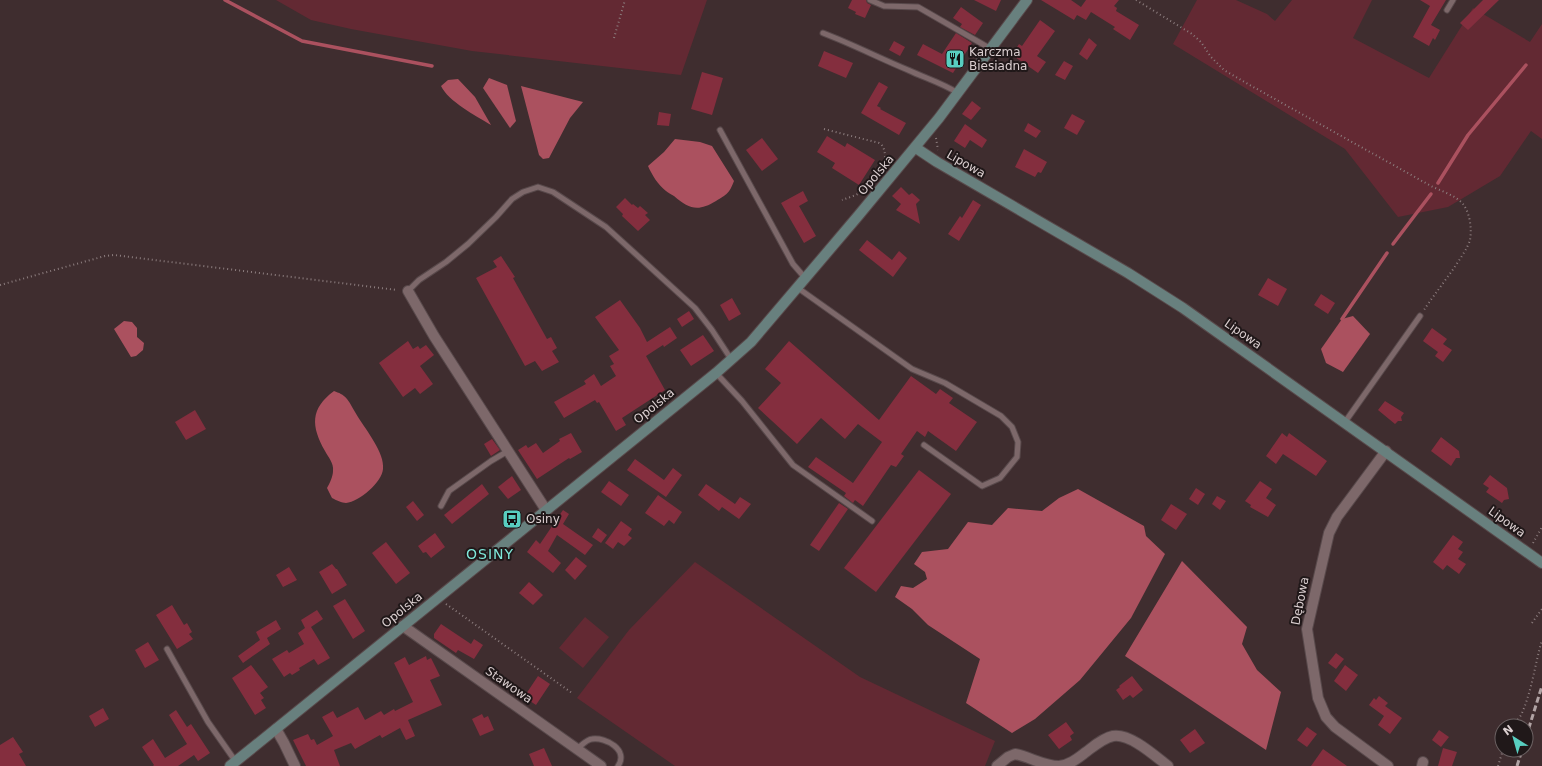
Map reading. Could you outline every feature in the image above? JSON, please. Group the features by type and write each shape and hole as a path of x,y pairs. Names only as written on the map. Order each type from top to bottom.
{"street":[{"name":"Opolska","path":"233,764 751,342 916,148 1027,0"},
{"name":"Lipowa","path":"916,148 937,162 1128,273 1196,317 1542,563"},
{"path":"408,291 434,336 546,510"},
{"name":"Dębowa","path":"1386,451 1337,517 1329,533 1307,629 1318,698 1326,717 1335,727 1388,766"},
{"name":"Stawowa","path":"403,626 601,766"},
{"path":"276,729 295,766"},
{"path":"997,766 1008,757 1015,754 1045,764 1060,766 1072,762 1101,741 1112,736 1123,736 1134,741 1168,766"}],"lane":[{"path":"870,0 884,6 918,7 991,49"},
{"path":"1447,10 1453,0"},
{"path":"823,33 909,71 938,82 958,93"},
{"path":"720,130 793,264 806,279"},
{"path":"408,291 419,280 446,262 468,244 522,192 538,187 553,192 606,227 695,308 712,330 731,359"},
{"path":"798,288 912,368 945,383 1001,416 1012,426 1018,442 1017,457 1000,478 982,486 924,445"},
{"path":"1345,422 1420,316"},
{"path":"716,372 742,401 793,465 872,521"},
{"path":"441,506 449,491 491,461 508,451"},
{"path":"167,649 233,764"},
{"path":"577,749 590,739 603,739 615,744 620,754 620,764 618,766"}],"path":[{"path":"614,38 625,0"},
{"path":"1136,0 1192,34 1201,42 1211,57 1224,70 1431,186 1454,197 1463,204 1468,212 1470,240 1464,252 1420,316"},
{"path":"824,129 879,143 882,144 884,149 885,161 862,191 856,196 842,200"},
{"path":"0,285 114,254 408,291"},
{"path":"1527,553 1542,527"},
{"path":"449,598 444,602 572,693"},
{"path":"1532,623 1542,609"},
{"path":"1518,718 1533,677 1535,662 1542,640"}],"shaded area":[{"path":"276,0 707,0 681,75 472,51 351,29 311,20"},
{"path":"1197,0 1236,0 1267,14 1275,21 1292,0 1372,0 1353,38 1429,78 1473,8 1530,42 1542,24 1542,139 1531,131 1500,176 1448,207 1398,217 1345,149 1173,44"},
{"path":"489,78 507,85 516,121 510,128 483,88"},
{"path":"458,79 475,97 491,125 456,103 441,86 448,80"},
{"path":"521,86 583,102 570,118 549,158 543,159 539,155"},
{"path":"675,139 700,142 712,146 734,181 731,189 723,197 704,207 694,208 684,204 660,186 648,166 664,152"},
{"path":"1353,316 1370,334 1343,372 1326,363 1321,349 1342,319"},
{"path":"124,321 132,322 137,328 137,337 144,343 143,350 136,356 131,357 114,329"},
{"path":"334,391 345,397 348,401 378,449 383,463 382,474 379,480 363,495 351,502 346,503 332,498 327,488 332,475 333,465 320,442 315,426 315,418 320,404"},
{"path":"1078,489 1144,526 1146,536 1165,554 1131,618 1080,680 1035,719 1012,733 966,703 980,659 928,625 912,609 895,597 901,586 913,588 927,579 925,572 914,564 922,552 948,549 968,522 992,525 1008,508 1042,511 1059,498"},
{"path":"1182,561 1247,627 1242,644 1257,670 1281,692 1266,750 1125,656"},
{"path":"695,562 860,677 995,741 985,766 675,766 577,698 629,630"},
{"path":"585,617 609,637 583,668 559,648"}],"building":[{"path":"852,0 866,0 867,3 871,5 865,18 855,14 856,12 848,8"},
{"path":"974,0 1001,0 996,11"},
{"path":"1041,0 1071,0 1081,7 1086,0 1119,0 1114,6 1117,8 1116,11 1139,25 1130,40 1113,29 1115,27 1091,12 1086,20 1077,15 1074,20"},
{"path":"1420,0 1446,0 1431,25 1440,30 1435,40 1433,38 1429,46 1413,37 1430,6"},
{"path":"1483,0 1499,0 1468,30 1460,23"},
{"path":"961,7 983,23 975,35 960,27 962,24 953,18"},
{"path":"1040,20 1055,31 1037,56 1046,62 1038,73 1012,55 1019,44 1022,46"},
{"path":"956,33 972,43 953,73 917,55 923,44 942,54"},
{"path":"1089,38 1097,45 1087,60 1079,54"},
{"path":"894,41 905,47 900,56 889,50"},
{"path":"824,51 853,63 846,78 818,66"},
{"path":"1064,61 1073,66 1065,80 1055,75"},
{"path":"702,72 723,78 712,115 691,109"},
{"path":"879,82 888,87 877,106 906,123 899,135 861,113"},
{"path":"972,101 981,108 971,120 962,114"},
{"path":"659,112 671,114 669,126 657,125"},
{"path":"1072,114 1085,121 1077,135 1064,128"},
{"path":"1028,123 1041,131 1036,138 1024,131"},
{"path":"965,124 987,140 982,148 970,140 965,148 954,141"},
{"path":"827,136 845,147 847,143 875,160 859,185 832,168 835,163 817,152"},
{"path":"762,138 778,159 762,171 746,150"},
{"path":"1024,149 1047,162 1041,173 1038,172 1035,177 1015,167"},
{"path":"901,187 909,195 912,193 920,200 916,204 920,224 896,210 901,204 892,196"},
{"path":"803,191 808,201 799,206 816,236 804,243 781,203"},
{"path":"625,198 632,205 633,204 638,208 640,206 648,213 645,215 650,220 638,231 622,216 623,214 616,207"},
{"path":"973,200 981,205 959,241 948,234 960,216 962,218"},
{"path":"867,240 892,260 899,251 907,258 893,277 859,250"},
{"path":"501,256 515,277 513,278 547,339 551,337 557,348 552,351 559,362 542,371 535,361 525,366 476,278 497,267 493,261"},
{"path":"1268,278 1287,289 1278,306 1258,295"},
{"path":"1321,294 1335,303 1328,314 1314,305"},
{"path":"732,298 741,314 729,321 720,305"},
{"path":"620,300 640,328 647,342 670,327 677,338 664,347 663,345 646,356 665,390 622,418 626,425 616,431 599,402 597,403 595,400 564,418 554,402 586,384 584,381 594,374 601,386 616,376 610,366 614,364 609,356 619,350 595,317"},
{"path":"689,311 694,319 682,327 677,319"},
{"path":"1432,328 1447,339 1443,344 1452,350 1443,362 1435,356 1438,352 1423,341"},
{"path":"703,335 714,351 691,366 680,350"},
{"path":"408,341 413,349 418,346 420,349 426,345 434,355 420,366 433,384 420,394 415,388 403,397 379,363"},
{"path":"789,341 879,420 911,376 936,394 940,389 953,398 949,403 977,422 956,451 928,431 925,437 917,431 901,454 904,456 896,467 891,465 863,506 855,500 853,503 844,496 846,493 808,467 816,457 853,483 882,442 858,424 845,439 821,418 797,444 758,408 781,383 765,369"},
{"path":"1385,401 1404,413 1401,417 1402,421 1398,421 1395,424 1378,410"},
{"path":"195,410 206,429 186,440 175,422"},
{"path":"571,433 582,452 570,459 569,458 537,479 518,450 526,445 528,448 536,443 543,453 560,441 559,439"},
{"path":"1282,433 1287,437 1289,433 1327,461 1316,476 1283,454 1276,464 1266,456"},
{"path":"1441,437 1459,451 1460,458 1456,458 1451,466 1431,451"},
{"path":"492,439 500,450 491,456 484,444"},
{"path":"635,459 664,480 673,468 682,475 666,497 627,470"},
{"path":"919,470 951,494 876,592 844,568"},
{"path":"1490,475 1507,488 1509,499 1504,500 1502,503 1486,492 1489,488 1483,484"},
{"path":"512,476 521,490 508,499 498,487"},
{"path":"609,481 629,495 621,506 601,492"},
{"path":"1260,481 1272,489 1266,498 1276,505 1268,517 1250,507 1251,505 1245,501"},
{"path":"482,484 489,494 452,524 444,515"},
{"path":"706,484 735,504 740,497 751,504 739,519 722,507 719,511 698,495"},
{"path":"1196,488 1205,494 1198,505 1189,499"},
{"path":"658,495 682,512 674,524 669,520 664,526 645,513"},
{"path":"1217,496 1226,501 1220,510 1212,504"},
{"path":"413,501 424,515 417,521 406,507"},
{"path":"839,503 848,509 819,551 810,545"},
{"path":"1171,504 1187,514 1176,530 1161,520"},
{"path":"563,510 569,514 563,524 593,545 585,555 557,535 548,551 561,563 553,573 527,552 536,540 540,544"},
{"path":"621,521 632,529 628,535 632,538 624,546 618,542 613,549 605,543"},
{"path":"598,528 607,535 601,543 592,537"},
{"path":"435,533 445,547 431,558 426,552 423,553 418,546"},
{"path":"1453,535 1463,542 1458,549 1463,552 1458,559 1466,564 1459,574 1447,565 1443,570 1433,562"},
{"path":"386,542 410,573 396,584 372,553"},
{"path":"576,557 587,566 575,580 565,570"},
{"path":"332,564 347,585 332,594 319,572"},
{"path":"289,567 297,580 283,587 276,575"},
{"path":"529,582 543,595 533,605 519,593"},
{"path":"345,599 365,631 353,639 333,606"},
{"path":"172,605 184,625 187,623 192,632 189,634 193,639 177,649 156,615"},
{"path":"317,610 323,619 311,627 330,658 318,665 314,659 299,668 300,670 292,675 290,673 284,677 272,659 287,650 289,653 304,644 298,633 305,628 301,620"},
{"path":"276,620 281,629 267,638 270,644 243,663 238,656 260,640 256,632"},
{"path":"441,624 471,644 474,639 483,645 474,659 458,650 456,653 434,638 434,634"},
{"path":"148,642 159,660 145,668 135,650"},
{"path":"1336,653 1344,659 1336,669 1328,663"},
{"path":"426,656 427,660 431,658 440,676 430,680 442,705 408,720 415,736 406,740 400,728 382,738 380,735 355,749 351,743 334,750 340,766 306,766 293,740 308,734 311,740 314,739 317,745 333,736 322,717 333,711 337,718 358,707 365,720 381,711 384,715 394,709 395,711 413,702 394,663 405,657 409,665"},
{"path":"251,665 268,687 260,693 264,698 261,700 266,708 255,715 232,678"},
{"path":"1345,665 1358,675 1346,691 1334,681"},
{"path":"538,676 550,684 536,705 524,697"},
{"path":"1132,676 1143,690 1133,698 1130,695 1123,700 1116,690"},
{"path":"1379,696 1388,703 1385,706 1402,718 1390,734 1378,725 1384,716 1369,705 1374,698 1376,700"},
{"path":"103,708 109,719 95,727 89,716"},
{"path":"176,710 187,727 191,724 210,753 198,761 194,755 178,766 153,766 154,765 142,747 153,739 165,758 187,744 169,715"},
{"path":"482,714 484,718 488,716 494,730 480,736 472,719"},
{"path":"1066,722 1074,733 1070,736 1072,740 1059,749 1048,735"},
{"path":"1307,727 1317,734 1307,747 1297,740"},
{"path":"1195,729 1205,743 1190,753 1180,740"},
{"path":"1439,730 1449,737 1441,747 1432,740"},
{"path":"13,737 23,752 19,754 26,766 0,766 0,745"},
{"path":"544,748 552,766 534,766 529,754"},
{"path":"1443,748 1457,752 1452,766 1438,766"},
{"path":"1323,749 1347,766 1311,766"}],"waterway":[{"path":"225,0 302,41 432,66"},
{"path":"1438,183 1468,135 1526,65"},
{"path":"1393,244 1431,194"},
{"path":"1342,319 1387,253"}],"railway":[{"path":"1532,718 1542,686"},
{"path":"1517,766 1520,758"}],"place":[{"name":"Karczma Biesiadna","path":"955,59"},
{"name":"Osiny","path":"512,519"}],"district":[{"name":"OSINY","path":"490,554"}]}
